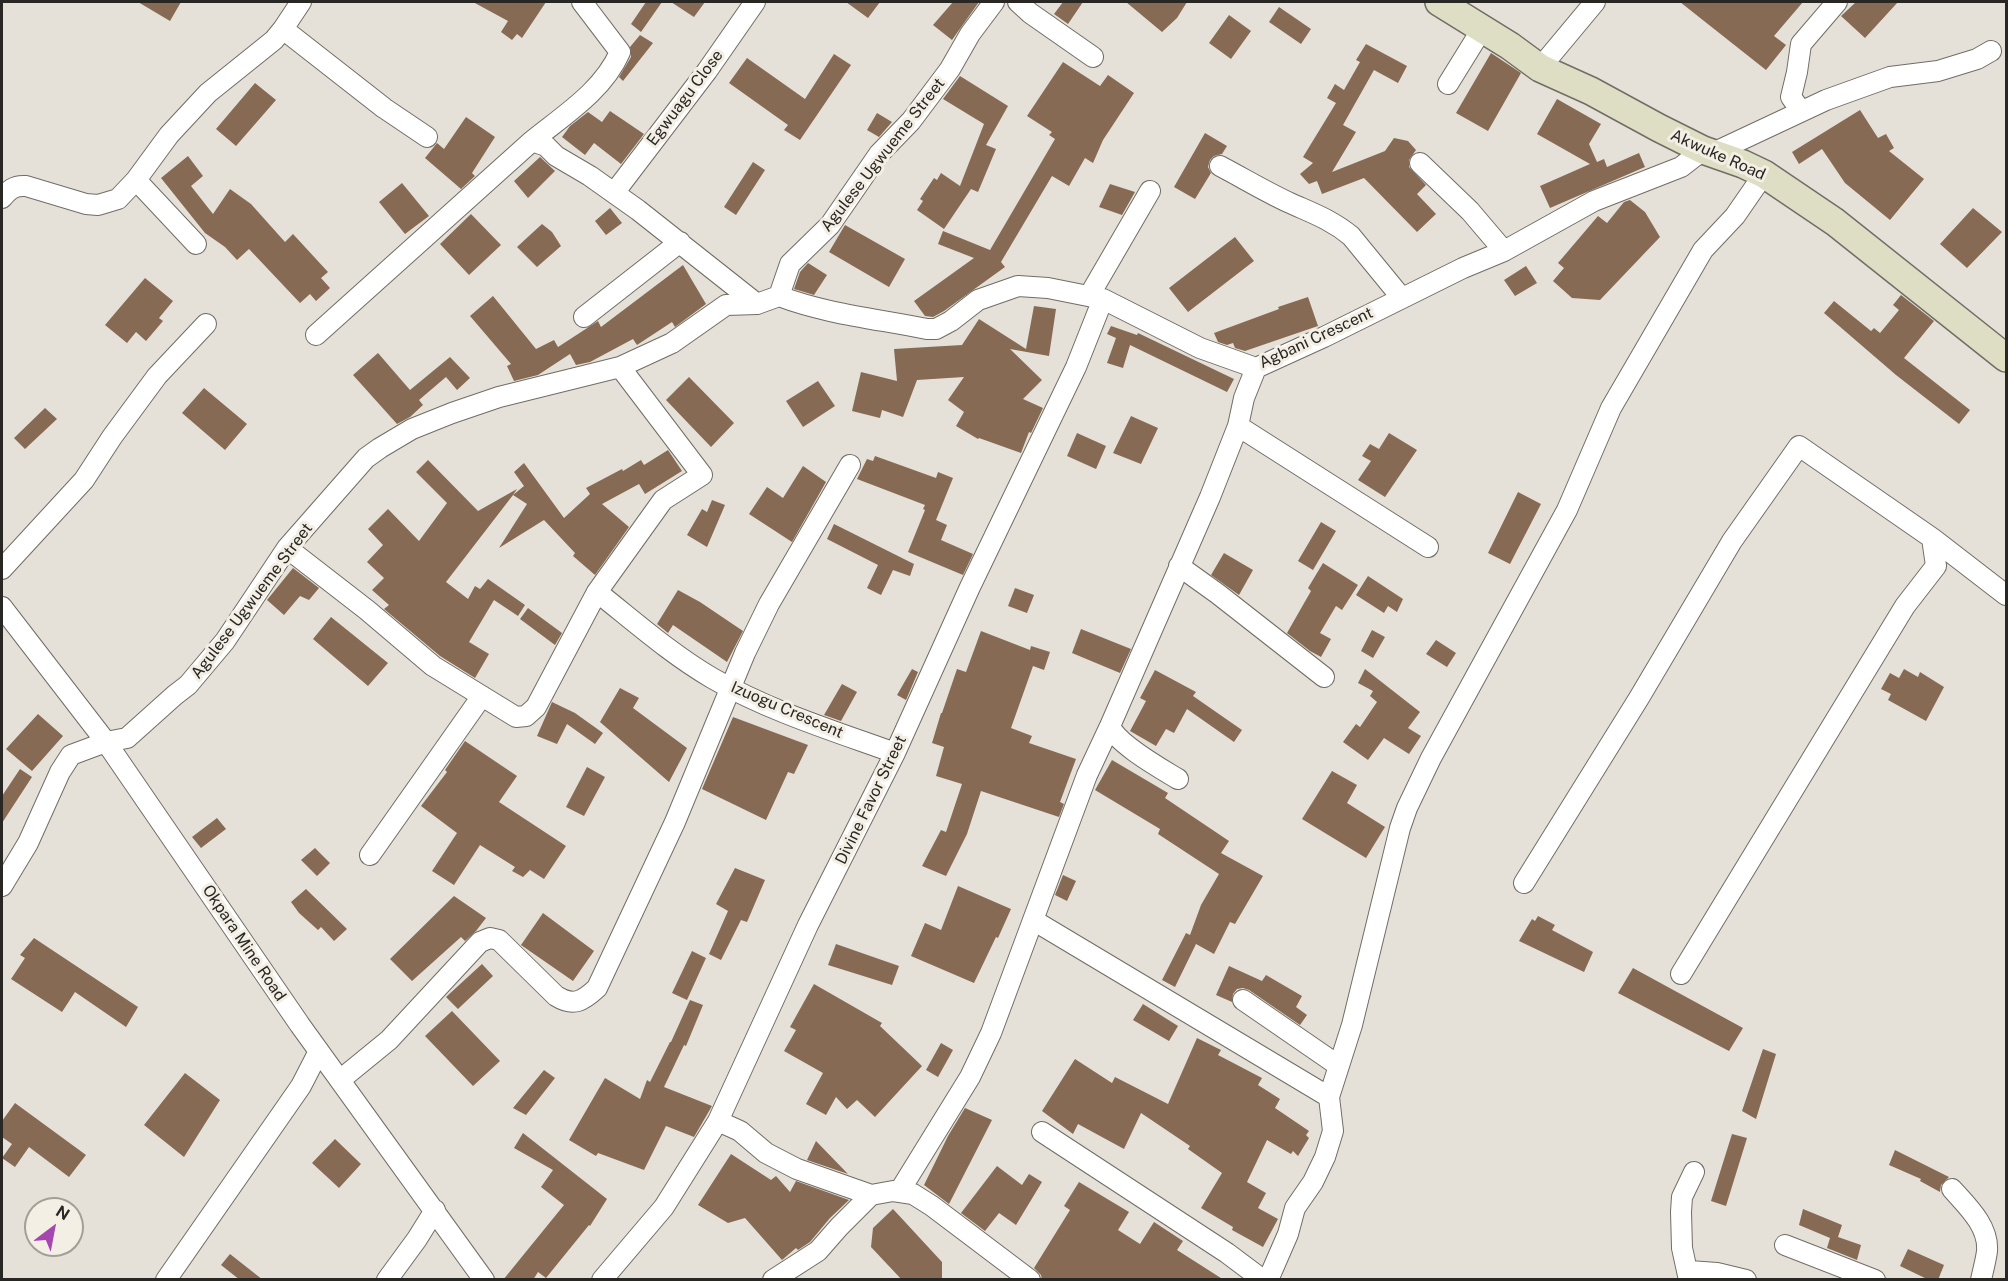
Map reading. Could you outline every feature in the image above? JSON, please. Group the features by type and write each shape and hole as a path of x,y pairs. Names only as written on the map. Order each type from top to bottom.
{"main road":[{"name":"Akwuke Road","path":"1439,2 1540,68 1659,128 1764,174 1835,222 2007,358"}],"street":[{"path":"2,198 9,190 18,186 26,186 86,204 98,205 118,199 136,180 169,135 208,93 261,51 283,30 301,2"},
{"path":"316,335 532,141 595,89 615,62 620,51 582,2"},
{"name":"Egwuagu Close","path":"614,193 755,2"},
{"name":"Agulese Ugwueme Street","path":"2,886 28,843 60,772 71,755 106,742 127,738 189,685 225,641 287,548 366,458 412,429 452,412 499,397 620,367 672,343 726,305 757,304 779,296 790,264 830,225 879,154 911,121 950,69 970,34 994,2"},
{"path":"1018,2 1093,57"},
{"path":"1540,68 1595,2"},
{"path":"1801,111 1791,97 1800,44 1837,2"},
{"path":"1448,84 1482,29"},
{"path":"283,30 384,108 427,137"},
{"name":"Agbani Crescent","path":"779,296 822,309 936,329 951,321 978,300 1018,286 1048,288 1096,298 1200,348 1256,368 1324,337 1401,297 1504,251 1594,201 1681,167 1708,151 1826,100 1890,76 1938,71 1977,59 1991,51"},
{"path":"532,141 546,146 556,156 614,193 757,304"},
{"path":"1420,163 1470,211 1504,251"},
{"path":"1220,166 1342,228 1401,297"},
{"path":"1042,1132 1265,1280 1288,1234 1295,1208 1313,1182 1324,1158 1333,1131 1329,1097 1355,1014 1400,828 1407,808 1431,758 1567,510 1611,408 1703,250 1735,216 1764,174"},
{"path":"136,180 196,244"},
{"name":"Divine Favor Street","path":"602,1280 664,1208 718,1121 808,925 895,753 941,649 1076,367 1096,298 1150,191"},
{"path":"585,317 680,243"},
{"path":"2,569 84,480 112,436 157,376 207,324"},
{"path":"287,548 368,610 433,666 516,717 526,716 536,707 597,592 663,500 702,475 620,367"},
{"path":"898,1192 970,1077 991,1033 1087,775 1210,497 1238,426 1244,398 1256,368"},
{"path":"1238,426 1428,547"},
{"path":"1524,883 1639,698 1732,540 1799,446 1932,538 2007,595"},
{"path":"340,1080 389,1040 480,942 490,939 499,940 556,996 565,1001 584,1000 597,988 675,822 729,687 769,604 850,465"},
{"path":"1681,974 1905,606 1936,566 1932,538"},
{"path":"1179,566 1324,677"},
{"name":"Izuogu Crescent","path":"597,592 666,647 729,687 777,710 895,753"},
{"name":"Okpara Mine Road","path":"2,607 106,742 319,1051 484,1280"},
{"path":"370,855 482,696"},
{"path":"1110,726 1113,734 1121,742 1178,779"},
{"path":"1033,920 1329,1097"},
{"path":"1244,1000 1339,1066"},
{"path":"166,1280 302,1086 319,1051"},
{"path":"718,1121 740,1131 766,1153 797,1169 871,1195 893,1191 913,1194 1030,1280"},
{"path":"1694,1172 1682,1197 1681,1212 1682,1248 1689,1275 1717,1273 1746,1280"},
{"path":"1952,1189 1975,1215 1986,1237 1987,1251 1981,1280"},
{"path":"773,1280 818,1251 871,1195"},
{"path":"387,1280 435,1210"},
{"path":"1785,1245 1875,1280"}],"building":[{"path":"138,2 181,2 170,21"},
{"path":"473,2 546,2 522,38 517,34 512,40 501,32 508,21"},
{"path":"646,2 662,2 641,32 631,24"},
{"path":"671,2 705,2 694,17"},
{"path":"846,2 880,2 868,18"},
{"path":"953,2 979,2 952,40 933,25"},
{"path":"1063,2 1083,2 1068,24 1054,14"},
{"path":"1126,2 1187,2 1177,18 1162,32"},
{"path":"1680,2 1803,2 1774,36 1786,45 1766,70"},
{"path":"1856,2 1898,2 1865,38 1841,16"},
{"path":"1279,7 1311,29 1301,44 1269,22"},
{"path":"1229,15 1251,31 1231,59 1209,43"},
{"path":"640,35 653,43 623,81 619,77 631,57 630,47"},
{"path":"1366,44 1407,66 1398,83 1374,70 1343,125 1356,132 1332,172 1385,151 1394,138 1408,141 1416,150 1409,160 1409,167 1426,185 1417,194 1436,214 1417,232 1364,178 1322,194 1317,181 1309,184 1300,174 1313,163 1303,157 1336,103 1327,98 1335,84 1344,90 1360,62 1356,60"},
{"path":"1491,53 1521,73 1488,131 1456,113"},
{"path":"834,54 851,65 800,140 784,130 788,125 729,83 747,58 805,99"},
{"path":"1063,62 1100,86 1108,75 1134,93 1103,140 1093,163 1085,158 1069,186 1052,176 1001,262 1005,267 944,311 933,317 925,316 914,301 974,258 938,244 943,231 990,250 1055,139 1049,135 1052,132 1027,116"},
{"path":"960,76 1008,106 986,145 996,149 978,192 971,189 944,229 917,210 923,201 920,199 934,178 937,180 941,173 960,186 984,124 943,99"},
{"path":"255,83 276,100 236,146 216,129"},
{"path":"1557,99 1601,124 1589,144 1597,162 1604,159 1607,167 1639,153 1645,167 1550,208 1540,186 1590,164 1537,134"},
{"path":"1860,110 1878,138 1886,134 1894,148 1889,151 1924,179 1890,220 1845,183 1822,149 1799,164 1792,152"},
{"path":"610,111 644,134 621,164 594,143 585,155 562,137 570,126 588,112 602,122"},
{"path":"877,113 892,122 879,137 867,130"},
{"path":"466,117 495,137 472,173 475,176 461,189 425,158 437,143 444,149"},
{"path":"1205,133 1227,146 1222,154 1210,160 1208,167 1211,173 1195,199 1174,187"},
{"path":"188,156 203,176 191,186 213,214 230,189 251,204 285,242 293,234 328,272 321,278 330,288 316,301 310,294 300,303 249,249 237,260 225,247 205,233 161,178"},
{"path":"540,157 555,171 528,198 514,181"},
{"path":"753,162 765,170 736,215 724,207"},
{"path":"402,183 429,216 405,234 379,202"},
{"path":"1110,184 1135,192 1122,215 1099,207"},
{"path":"1630,200 1645,212 1660,237 1600,300 1572,298 1553,281 1564,268 1558,263 1598,216 1607,223 1624,202"},
{"path":"610,208 622,223 606,235 595,221"},
{"path":"1973,208 2002,232 1967,268 1940,244"},
{"path":"471,214 501,245 469,275 440,244"},
{"path":"542,224 552,232 561,246 537,267 517,247"},
{"path":"845,225 905,259 889,287 829,252"},
{"path":"1235,237 1254,261 1188,312 1169,288"},
{"path":"808,263 827,275 814,295 794,289 800,272"},
{"path":"683,265 706,304 675,327 672,322 637,345 633,339 590,362 576,365 570,354 538,375 514,381 507,366 511,364 470,316 493,296 536,349 554,340 558,347 598,321 601,327"},
{"path":"1526,266 1537,283 1515,296 1504,280"},
{"path":"145,278 173,301 159,318 163,321 146,341 136,332 127,343 105,325"},
{"path":"1901,295 1934,321 1904,358 1970,410 1959,424 1896,375 1824,313 1834,301 1871,331 1874,328 1880,333 1899,310 1893,305"},
{"path":"1308,297 1318,326 1245,351 1235,348 1233,343 1227,345 1218,342 1214,333 1279,309 1278,307"},
{"path":"1034,306 1056,309 1049,356 1010,349 1042,380 1023,399 1043,408 1031,433 1029,432 1021,453 978,439 956,426 964,412 948,400 964,377 917,380 903,417 882,410 880,418 852,411 861,372 897,381 894,349 962,345 979,319 1026,349"},
{"path":"1111,326 1137,335 1138,333 1234,379 1227,392 1130,345 1123,368 1107,363 1116,338 1107,334"},
{"path":"378,353 410,390 450,357 470,378 457,390 446,377 419,400 423,405 410,417 397,424 353,375"},
{"path":"689,377 734,423 711,447 666,400"},
{"path":"818,381 835,406 803,427 786,401"},
{"path":"204,388 247,424 225,450 182,413"},
{"path":"45,408 57,419 25,449 14,438"},
{"path":"1131,416 1158,428 1141,464 1113,453"},
{"path":"1077,433 1106,446 1096,469 1067,456"},
{"path":"1389,433 1417,450 1385,497 1358,480 1371,461 1362,456 1370,444 1379,449"},
{"path":"668,450 682,471 645,494 639,484 602,504 629,527 595,575 573,556 575,553 544,520 499,548 527,504 513,495 524,486 514,472 524,463 564,518 590,494 586,488 641,460 644,465"},
{"path":"875,456 936,478 938,472 953,478 936,520 947,525 941,540 973,554 963,575 908,552 925,505 857,479 867,459 873,461"},
{"path":"428,460 478,511 517,489 446,582 468,599 475,586 480,589 488,579 525,605 518,616 494,600 469,642 489,654 475,678 440,656 384,609 389,605 372,590 384,578 367,562 383,545 368,529 388,509 419,541 447,503 416,472"},
{"path":"803,466 826,482 792,542 749,514 767,487 783,498"},
{"path":"1518,492 1541,504 1510,564 1488,553"},
{"path":"712,500 725,505 707,547 687,535 702,509 707,512"},
{"path":"1321,522 1336,531 1313,570 1298,561"},
{"path":"834,524 914,564 910,576 893,570 881,595 867,588 878,565 827,539"},
{"path":"1224,553 1253,570 1239,595 1211,575"},
{"path":"1323,563 1358,585 1342,610 1336,606 1320,633 1331,639 1321,657 1287,633 1311,591 1308,588"},
{"path":"293,568 319,588 309,600 300,596 284,615 267,600"},
{"path":"1368,576 1403,599 1397,612 1388,606 1384,613 1356,595"},
{"path":"1015,588 1034,595 1027,613 1008,606"},
{"path":"678,590 743,631 727,662 673,625 668,633 657,624"},
{"path":"528,608 562,633 555,645 520,619"},
{"path":"331,617 388,663 368,686 313,639"},
{"path":"1081,629 1131,649 1120,673 1072,653"},
{"path":"1372,630 1385,637 1373,658 1361,651"},
{"path":"981,631 1030,650 1031,646 1050,652 1044,670 1033,666 1011,728 1032,736 1029,743 1076,759 1060,802 1064,804 1059,817 981,791 967,834 946,876 922,866 941,830 946,832 962,784 936,776 944,747 932,743 957,669 966,672"},
{"path":"1436,640 1456,653 1447,667 1426,654"},
{"path":"912,669 918,672 906,700 897,695"},
{"path":"1365,669 1420,712 1408,728 1421,736 1409,754 1384,738 1368,760 1343,742 1356,724 1360,727 1377,702 1370,696 1373,691 1358,683"},
{"path":"1904,669 1918,677 1920,672 1944,687 1926,721 1888,700 1891,694 1881,689 1890,673 1899,678"},
{"path":"1155,670 1196,692 1193,696 1242,730 1234,742 1187,709 1174,733 1166,729 1156,746 1130,731 1146,701 1140,698"},
{"path":"842,684 857,692 841,721 824,715"},
{"path":"620,688 639,698 633,708 687,748 669,782 600,722"},
{"path":"552,702 575,713 603,733 595,744 567,724 557,744 537,736"},
{"path":"38,714 63,736 32,771 6,749"},
{"path":"733,717 808,745 794,774 788,772 766,820 702,789"},
{"path":"465,741 517,776 499,802 566,846 544,879 530,870 523,877 512,871 515,867 480,845 454,885 432,871 457,833 421,806 447,772 445,770"},
{"path":"1112,760 1168,793 1165,798 1229,841 1221,853 1263,876 1235,924 1230,922 1214,954 1196,944 1175,987 1162,980 1186,933 1190,935 1201,905 1219,874 1158,834 1160,829 1095,790"},
{"path":"587,767 605,777 584,816 566,807"},
{"path":"20,769 32,777 2,823 2,796"},
{"path":"1332,771 1357,785 1347,803 1385,827 1366,858 1302,819"},
{"path":"217,818 226,829 201,848 192,837"},
{"path":"315,848 330,863 317,876 301,860"},
{"path":"735,868 765,880 747,922 741,920 721,960 709,954 728,911 716,904"},
{"path":"1063,875 1076,881 1067,901 1055,895"},
{"path":"958,886 1011,909 974,983 911,956 925,923 941,930"},
{"path":"306,889 347,929 334,941 321,927 318,930 299,913 291,902"},
{"path":"454,896 486,918 465,941 461,937 412,981 390,959"},
{"path":"543,913 594,951 573,981 521,945"},
{"path":"1538,916 1555,925 1552,930 1593,952 1584,972 1519,941 1532,919 1535,921"},
{"path":"34,938 138,1007 126,1027 75,992 62,1012 11,979 25,958 20,955"},
{"path":"836,944 899,966 892,985 828,965"},
{"path":"692,951 706,958 687,1000 672,993"},
{"path":"482,964 493,976 458,1009 446,997"},
{"path":"1229,966 1262,981 1266,975 1302,996 1296,1007 1307,1015 1300,1025 1249,990 1237,989 1233,994 1232,1002 1216,995"},
{"path":"1633,968 1743,1028 1729,1051 1618,993"},
{"path":"814,984 882,1023 880,1026 922,1066 875,1117 857,1100 847,1109 836,1097 826,1115 806,1104 823,1073 784,1051 796,1030 790,1027"},
{"path":"690,1000 703,1005 686,1046 684,1045 664,1087 712,1106 694,1137 666,1126 644,1170 598,1153 596,1156 569,1140 605,1078 640,1099 647,1080 650,1082"},
{"path":"1143,1004 1178,1026 1169,1041 1133,1020"},
{"path":"452,1011 500,1061 473,1086 425,1036"},
{"path":"1197,1038 1221,1050 1218,1055 1262,1078 1258,1085 1280,1099 1275,1108 1309,1131 1306,1135 1309,1138 1298,1156 1293,1151 1291,1154 1267,1140 1247,1182 1266,1193 1258,1208 1278,1219 1263,1247 1232,1230 1233,1227 1201,1208 1222,1173 1188,1149 1190,1146 1141,1113 1124,1149 1078,1124 1073,1134 1042,1111 1075,1059 1112,1083 1115,1077 1168,1104"},
{"path":"941,1043 953,1050 938,1077 926,1070"},
{"path":"1763,1049 1776,1054 1756,1119 1742,1111"},
{"path":"544,1070 555,1078 526,1115 513,1108"},
{"path":"185,1073 220,1100 184,1157 144,1125"},
{"path":"15,1103 86,1155 69,1177 29,1147 15,1167 2,1158 12,1144 2,1137 2,1121"},
{"path":"965,1108 992,1120 949,1204 924,1185 948,1136"},
{"path":"523,1133 607,1199 590,1226 546,1278 538,1272 533,1280 503,1280 564,1205 541,1187 553,1170 514,1148"},
{"path":"1732,1134 1747,1138 1726,1206 1711,1201"},
{"path":"335,1139 361,1164 339,1188 312,1163"},
{"path":"816,1141 848,1174 807,1160"},
{"path":"1895,1150 1949,1177 1941,1185 1940,1192 1920,1181 1921,1179 1889,1165"},
{"path":"731,1154 771,1180 776,1176 790,1192 796,1181 849,1200 810,1242 798,1250 796,1248 782,1260 745,1218 728,1223 698,1205"},
{"path":"997,1166 1022,1185 1029,1174 1042,1182 1016,1225 999,1213 985,1231 961,1213"},
{"path":"1079,1182 1129,1212 1118,1230 1140,1244 1154,1222 1183,1241 1177,1250 1224,1280 1042,1280 1041,1275 1034,1268 1070,1210 1064,1206"},
{"path":"893,1209 942,1262 942,1280 902,1280 871,1247 873,1228"},
{"path":"1803,1209 1842,1225 1838,1237 1861,1245 1857,1260 1827,1248 1830,1238 1799,1225"},
{"path":"1908,1249 1944,1265 1938,1280 1929,1280 1900,1266"},
{"path":"230,1254 263,1280 240,1280 221,1265"}]}
